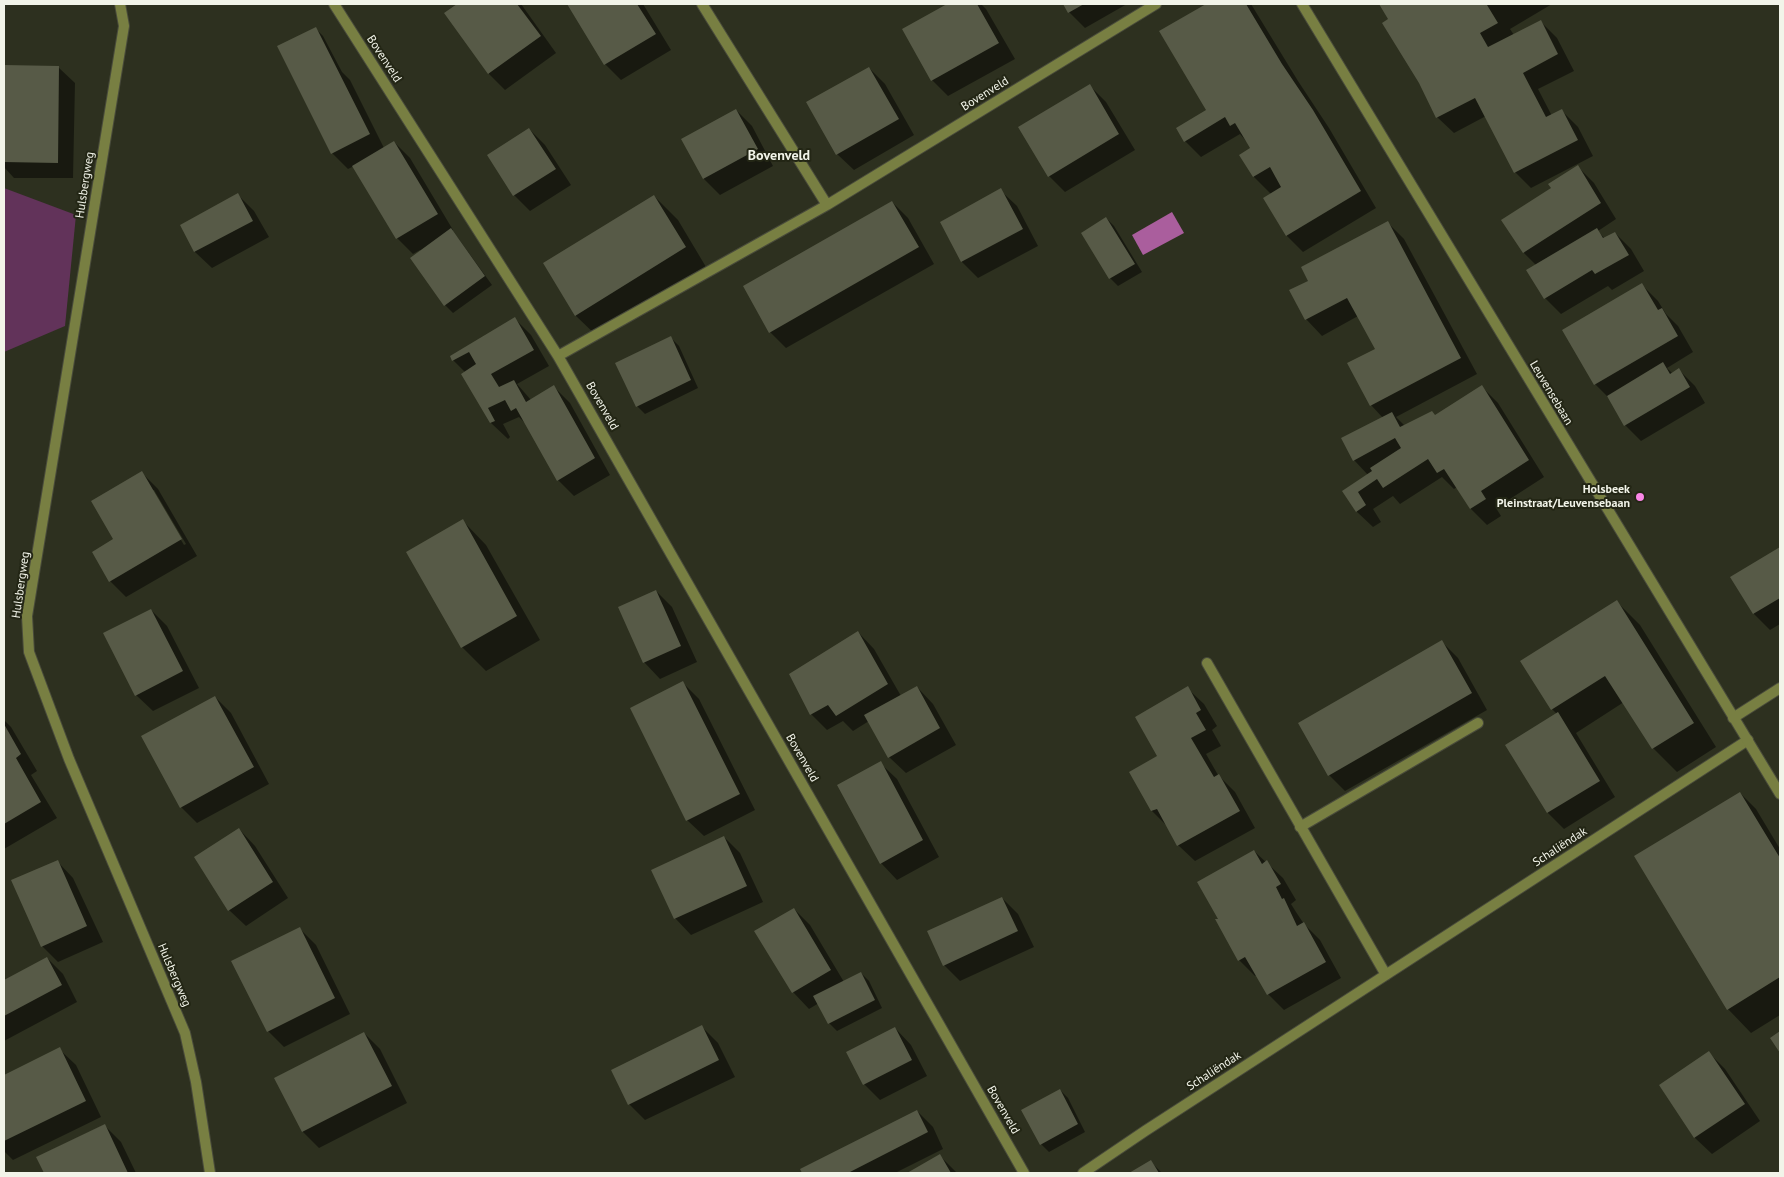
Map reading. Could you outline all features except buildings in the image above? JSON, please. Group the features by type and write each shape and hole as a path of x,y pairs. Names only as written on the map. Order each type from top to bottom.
{"street":[{"name":"Hulsbergweg","path":"120,4 124,26 27,616 29,652 69,759 185,1033 196,1082 210,1173"},
{"name":"Bovenveld","path":"334,4 558,356 1024,1173"},
{"path":"702,4 827,205"},
{"name":"Bovenveld","path":"558,356 827,205 1156,4"},
{"name":"Leuvensebaan","path":"1302,4 1780,794"},
{"path":"1207,663 1386,975"},
{"path":"1734,718 1780,688"},
{"path":"1300,827 1478,723"},
{"name":"Schaliëndak","path":"1083,1173 1145,1130 1748,740"}],"shaded area":[{"path":"4,188 76,215 65,326 4,352"},
{"path":"1172,212 1184,233 1143,255 1132,235"}],"place":[{"name":"Holsbeek Pleinstraat/Leuvensebaan","path":"1640,497"}],"district":[{"name":"Bovenveld","path":"779,156"}]}
